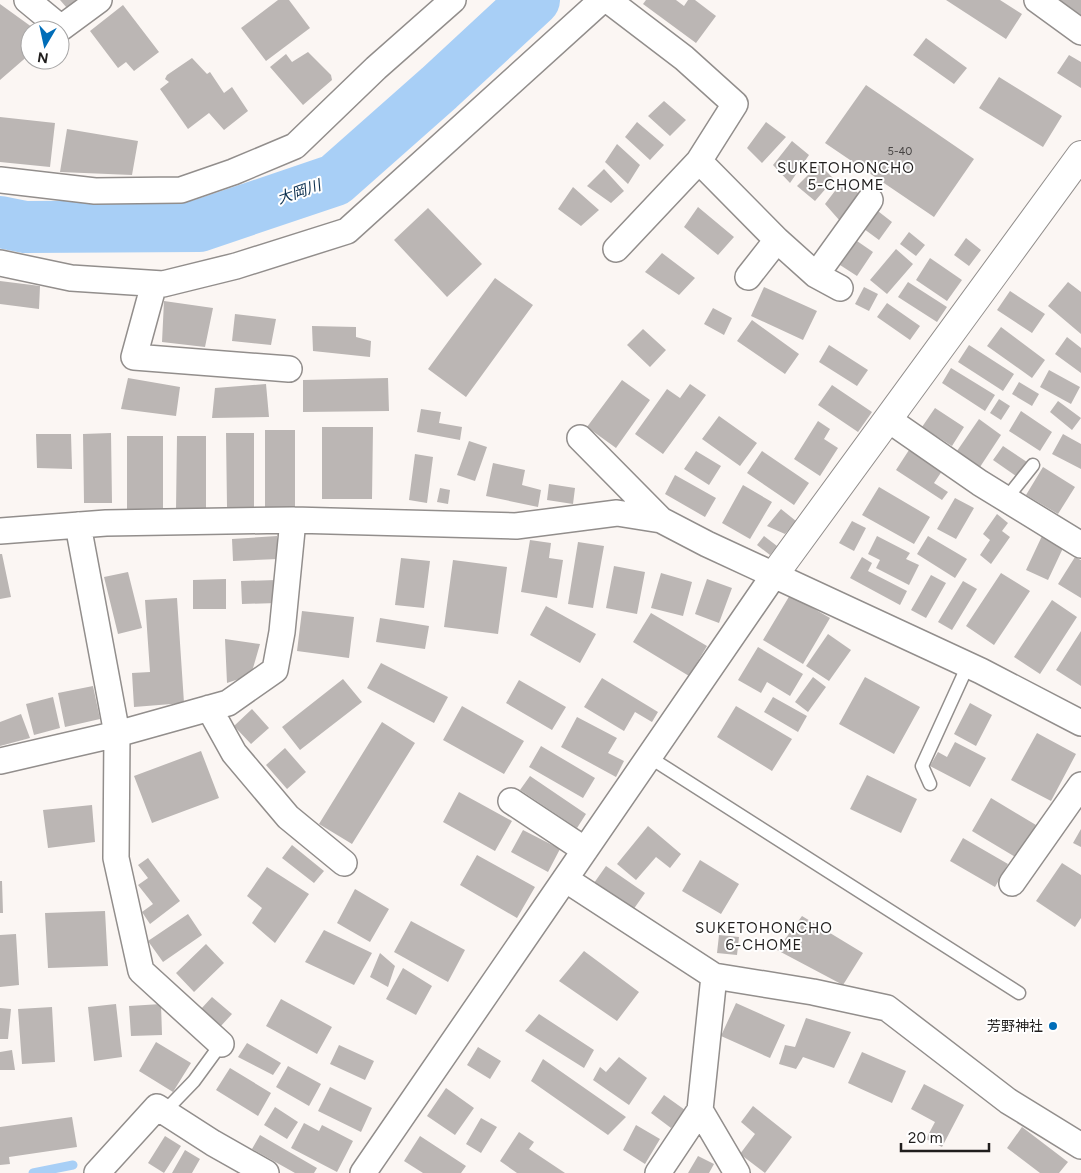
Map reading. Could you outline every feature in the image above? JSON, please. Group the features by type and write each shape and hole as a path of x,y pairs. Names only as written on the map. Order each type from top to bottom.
{"street":[{"path":"27,0 61,28 99,0"},
{"path":"0,180 95,191 181,190 233,172 295,146 376,68 453,0"},
{"path":"0,263 71,278 163,284 236,266 347,231 602,0"},
{"path":"608,0 684,58 735,104 699,161 616,249"},
{"path":"1037,0 1081,32"},
{"path":"363,1173 774,575 1081,155"},
{"path":"699,161 777,240 816,275 840,288"},
{"path":"816,275 870,200"},
{"path":"748,277 777,240"},
{"path":"154,284 134,357 289,369"},
{"path":"889,420 1006,499 1081,545"},
{"path":"580,438 661,520"},
{"path":"0,531 78,525 293,520 516,526 617,513 661,520 968,665 1081,723"},
{"path":"0,761 116,734 228,703 275,670 282,632 293,520"},
{"path":"78,525 116,734 116,858 141,971 221,1044"},
{"path":"209,708 234,753 288,818 344,863"},
{"path":"1012,883 1081,785"},
{"path":"511,801 585,850"},
{"path":"565,880 714,976 813,992 887,1008 1008,1101 1081,1146"},
{"path":"658,1173 700,1110 714,976"},
{"path":"97,1173 158,1107 213,1144 266,1173"},
{"path":"700,1110 737,1173"}],"lane":[{"path":"1006,499 1034,465"},
{"path":"930,784 922,766 968,665"},
{"path":"650,757 1019,993"},
{"path":"165,1111 194,1081 221,1044"}],"building":[{"path":"60,0 77,0 67,8"},
{"path":"278,0 289,0 310,28 266,61 241,28"},
{"path":"646,0 676,0 684,6 688,0 695,0 716,16 696,43 643,4"},
{"path":"946,0 1000,0 1022,14 1006,39"},
{"path":"1052,0 1081,0 1081,20"},
{"path":"0,4 22,20 20,20 20,63 0,80"},
{"path":"123,5 159,52 134,71 126,62 118,68 90,31"},
{"path":"926,38 967,68 954,84 913,55"},
{"path":"308,52 331,75 332,80 303,105 270,67 286,54 292,62"},
{"path":"1069,55 1081,62 1081,88 1057,73"},
{"path":"192,58 207,74 210,72 224,93 232,87 248,111 224,130 209,113 188,129 160,89 169,82 165,79 167,75"},
{"path":"999,77 1062,116 1043,147 979,108"},
{"path":"866,85 974,159 934,217 825,143"},
{"path":"664,101 686,120 670,136 648,116"},
{"path":"0,117 55,123 50,167 0,162"},
{"path":"637,122 664,145 650,160 625,137"},
{"path":"766,122 786,137 762,163 747,148"},
{"path":"67,129 138,141 132,175 60,172"},
{"path":"792,141 809,155 790,183 773,165"},
{"path":"617,144 640,165 628,184 605,162"},
{"path":"819,164 834,179 815,201 797,186"},
{"path":"604,169 624,191 611,203 587,186"},
{"path":"844,179 860,195 840,221 825,204"},
{"path":"573,187 599,210 581,226 558,209"},
{"path":"698,207 734,237 718,255 684,227"},
{"path":"428,208 482,264 447,297 394,240"},
{"path":"874,208 892,222 879,240 860,226"},
{"path":"909,232 925,245 916,256 900,244"},
{"path":"966,238 981,250 969,266 954,255"},
{"path":"857,241 873,252 857,276 840,265"},
{"path":"896,249 913,264 887,294 870,280"},
{"path":"662,253 695,278 679,295 645,272"},
{"path":"930,258 962,280 947,301 916,280"},
{"path":"495,278 533,305 466,397 428,369"},
{"path":"0,281 40,286 39,309 0,304"},
{"path":"908,282 947,307 937,322 898,297"},
{"path":"1068,282 1081,292 1081,334 1048,306"},
{"path":"764,287 817,311 803,340 751,316"},
{"path":"864,287 878,294 869,311 855,304"},
{"path":"1010,291 1045,314 1032,333 997,310"},
{"path":"164,301 213,308 205,347 162,342"},
{"path":"887,303 920,326 910,340 877,317"},
{"path":"713,308 732,318 724,335 704,324"},
{"path":"235,314 276,319 271,345 232,341"},
{"path":"752,320 799,354 785,374 737,341"},
{"path":"312,326 356,327 356,337 371,341 370,357 313,351"},
{"path":"1001,327 1045,360 1032,378 987,346"},
{"path":"643,329 666,350 650,367 627,345"},
{"path":"1067,337 1081,348 1081,373 1055,354"},
{"path":"829,345 868,370 857,386 819,362"},
{"path":"969,345 1014,374 1003,391 958,362"},
{"path":"951,368 995,395 985,411 942,383"},
{"path":"1049,370 1080,387 1071,404 1040,387"},
{"path":"128,378 180,387 176,416 121,409"},
{"path":"388,378 389,411 303,412 303,380"},
{"path":"622,380 650,400 616,448 587,427"},
{"path":"1019,382 1039,394 1032,406 1012,394"},
{"path":"266,384 269,417 212,418 215,388"},
{"path":"690,384 706,395 663,454 635,434 667,389 680,398"},
{"path":"832,385 872,412 858,432 818,405"},
{"path":"999,399 1010,406 1001,420 990,413"},
{"path":"1058,401 1081,418 1072,430 1050,412"},
{"path":"935,408 964,427 952,446 922,427"},
{"path":"421,409 441,412 439,423 462,427 460,440 417,432"},
{"path":"1021,411 1052,432 1040,451 1009,431"},
{"path":"719,416 757,443 740,466 702,439"},
{"path":"979,419 1001,435 980,467 957,451"},
{"path":"818,421 830,429 824,439 838,448 820,476 794,459"},
{"path":"322,427 373,427 372,499 322,499"},
{"path":"265,430 295,430 295,509 265,509"},
{"path":"111,433 112,503 84,503 83,434"},
{"path":"226,433 254,433 254,507 227,507"},
{"path":"36,434 71,434 72,469 37,468"},
{"path":"1063,434 1081,444 1081,469 1052,454"},
{"path":"127,436 163,436 163,510 127,509"},
{"path":"177,436 206,436 206,510 176,511"},
{"path":"469,441 487,447 475,481 457,475"},
{"path":"1003,446 1027,462 1016,476 993,460"},
{"path":"909,450 942,471 934,483 948,492 942,500 896,470"},
{"path":"696,451 721,466 709,485 684,469"},
{"path":"762,451 809,483 794,505 747,473"},
{"path":"415,454 433,457 427,503 409,500"},
{"path":"493,463 525,470 522,485 541,490 538,507 486,496"},
{"path":"1043,467 1075,487 1058,514 1026,495"},
{"path":"675,475 716,498 705,517 665,494"},
{"path":"549,484 575,488 573,504 547,500"},
{"path":"743,485 772,502 750,539 722,523"},
{"path":"879,487 930,517 914,544 862,515"},
{"path":"440,488 450,490 448,504 437,502"},
{"path":"955,498 974,508 956,539 937,529"},
{"path":"781,509 796,521 785,534 767,526"},
{"path":"997,514 1008,523 1002,531 1010,537 991,564 980,555 990,540 983,534"},
{"path":"852,521 866,528 854,551 839,543"},
{"path":"277,536 278,559 233,561 232,539"},
{"path":"764,536 777,546 770,555 757,545"},
{"path":"877,536 910,553 906,559 919,565 909,585 876,568 880,560 868,554"},
{"path":"928,536 967,559 955,578 917,554"},
{"path":"1042,536 1064,546 1048,580 1026,570"},
{"path":"530,540 551,543 549,558 563,560 557,598 521,592"},
{"path":"578,542 604,546 593,608 568,604"},
{"path":"0,554 2,554 11,597 0,599"},
{"path":"862,557 872,563 868,571 907,591 900,605 850,578"},
{"path":"1075,557 1081,560 1081,598 1058,584"},
{"path":"401,558 430,561 424,608 395,605"},
{"path":"453,560 507,567 498,634 444,627"},
{"path":"614,566 645,572 637,614 606,608"},
{"path":"128,572 142,628 118,634 104,577"},
{"path":"661,573 692,582 683,616 651,608"},
{"path":"1001,573 1030,591 994,645 966,626"},
{"path":"931,575 946,583 926,618 911,610"},
{"path":"226,579 226,609 193,609 193,580"},
{"path":"707,579 732,588 719,623 695,614"},
{"path":"276,580 277,603 242,604 241,581"},
{"path":"963,581 977,589 952,630 938,622"},
{"path":"790,595 830,618 803,664 763,640"},
{"path":"177,598 184,703 134,707 132,673 150,672 145,600"},
{"path":"1052,600 1077,617 1040,674 1014,657"},
{"path":"546,606 596,634 580,663 530,635"},
{"path":"302,611 354,617 349,658 297,651"},
{"path":"651,613 707,646 689,676 633,642"},
{"path":"380,618 429,626 425,649 376,642"},
{"path":"1081,631 1081,686 1056,670"},
{"path":"828,634 851,650 829,681 806,666"},
{"path":"225,639 260,644 251,675 227,683"},
{"path":"758,647 803,674 790,696 767,682 761,693 738,680"},
{"path":"381,663 448,697 434,723 367,688"},
{"path":"813,677 826,687 808,712 795,702"},
{"path":"865,677 920,707 894,754 839,724"},
{"path":"602,678 658,712 652,722 635,712 624,731 584,707"},
{"path":"343,679 362,702 300,750 282,727"},
{"path":"519,680 566,707 552,730 506,703"},
{"path":"93,686 100,719 65,727 58,693"},
{"path":"53,697 60,728 34,735 26,704"},
{"path":"773,697 807,716 798,732 764,712"},
{"path":"970,703 992,715 976,746 954,734"},
{"path":"462,706 524,741 504,774 443,740"},
{"path":"736,706 792,739 772,771 717,737"},
{"path":"252,709 269,728 251,744 234,726"},
{"path":"21,714 30,738 0,746 0,722"},
{"path":"577,717 617,738 608,753 624,761 616,777 561,747"},
{"path":"382,722 415,743 352,844 319,824"},
{"path":"1037,733 1076,754 1051,801 1011,780"},
{"path":"955,742 986,758 970,787 930,766 938,752 947,757"},
{"path":"541,746 595,778 583,798 529,767"},
{"path":"285,748 306,772 287,789 266,765"},
{"path":"201,751 219,798 152,823 134,776"},
{"path":"867,775 917,799 901,833 850,809"},
{"path":"530,776 586,814 577,828 520,790"},
{"path":"459,792 512,821 495,851 443,822"},
{"path":"991,798 1036,825 1017,858 972,831"},
{"path":"92,805 95,842 48,848 43,810"},
{"path":"648,826 681,854 670,868 656,857 636,880 617,864"},
{"path":"1081,829 1081,847 1073,843"},
{"path":"523,830 560,849 548,872 511,852"},
{"path":"963,838 1008,864 995,887 950,861"},
{"path":"292,845 324,871 314,883 282,858"},
{"path":"477,855 535,887 517,918 460,885"},
{"path":"148,858 180,901 150,924 142,912 153,904 138,885 148,878 138,865"},
{"path":"700,860 739,884 721,914 682,891"},
{"path":"1062,863 1081,875 1081,918 1075,927 1036,901"},
{"path":"606,866 645,893 633,910 594,883"},
{"path":"267,867 309,894 275,943 252,923 262,908 247,896"},
{"path":"0,881 2,881 3,913 0,913"},
{"path":"355,889 389,909 370,942 337,923"},
{"path":"105,911 108,966 48,968 45,913"},
{"path":"188,914 202,935 163,962 148,941"},
{"path":"802,916 863,953 843,985 777,950"},
{"path":"411,921 465,950 448,982 394,952"},
{"path":"324,930 372,953 354,985 305,962"},
{"path":"16,934 19,985 0,987 0,935"},
{"path":"719,935 739,937 737,955 717,953"},
{"path":"206,944 224,963 194,992 176,973"},
{"path":"584,951 639,992 617,1021 559,981"},
{"path":"380,953 395,966 388,987 370,977"},
{"path":"403,968 432,986 416,1015 386,999"},
{"path":"212,997 232,1014 220,1027 201,1009"},
{"path":"281,999 332,1027 317,1054 266,1026"},
{"path":"736,1003 785,1025 770,1058 721,1036"},
{"path":"116,1004 122,1057 94,1061 88,1007"},
{"path":"161,1004 162,1035 131,1036 129,1006"},
{"path":"52,1007 55,1062 22,1064 18,1009"},
{"path":"0,1008 11,1009 8,1039 0,1039"},
{"path":"539,1014 594,1050 584,1068 525,1031"},
{"path":"806,1018 851,1032 834,1068 803,1057 796,1069 779,1064 785,1045 795,1047"},
{"path":"156,1042 191,1063 173,1092 139,1071"},
{"path":"247,1043 281,1063 273,1075 238,1057"},
{"path":"339,1045 374,1061 365,1080 330,1064"},
{"path":"478,1047 501,1061 490,1079 467,1065"},
{"path":"12,1050 15,1070 0,1070 0,1052"},
{"path":"862,1052 906,1071 892,1103 848,1083"},
{"path":"619,1057 647,1078 629,1105 593,1080 600,1067 606,1072"},
{"path":"543,1059 626,1117 608,1135 531,1081"},
{"path":"288,1066 321,1084 309,1106 276,1087"},
{"path":"230,1068 271,1093 258,1116 216,1090"},
{"path":"924,1084 964,1105 942,1147 926,1139 935,1122 911,1109"},
{"path":"330,1087 372,1108 361,1132 318,1111"},
{"path":"446,1088 474,1108 455,1135 427,1116"},
{"path":"664,1095 685,1110 671,1128 651,1113"},
{"path":"753,1106 792,1137 765,1173 740,1154 755,1134 741,1122"},
{"path":"275,1107 298,1122 287,1139 264,1125"},
{"path":"72,1117 77,1147 9,1157 10,1164 0,1165 0,1127"},
{"path":"481,1118 497,1127 481,1153 466,1144"},
{"path":"304,1123 319,1131 322,1125 353,1141 337,1172 291,1148"},
{"path":"636,1125 660,1139 645,1164 623,1150"},
{"path":"1022,1127 1068,1162 1059,1173 1040,1173 1007,1148"},
{"path":"519,1132 534,1142 529,1149 565,1173 517,1173 500,1161"},
{"path":"260,1135 317,1168 314,1173 295,1173 252,1149"},
{"path":"165,1136 181,1146 164,1173 148,1163"},
{"path":"420,1136 466,1166 461,1173 423,1173 404,1161"},
{"path":"185,1150 200,1159 192,1173 172,1173"},
{"path":"698,1156 714,1164 709,1173 688,1173"}],"waterway":[{"name":"大岡川","path":"0,222 25,227 199,226 335,180 439,88 534,0"},
{"path":"33,1173 73,1165"}],"place":[{"name":"芳野神社","path":"1053,1026"}],"district":[{"name":"SUKETOHONCHO 5-CHOME","path":"846,176"},
{"name":"SUKETOHONCHO 6-CHOME","path":"764,936"}]}
